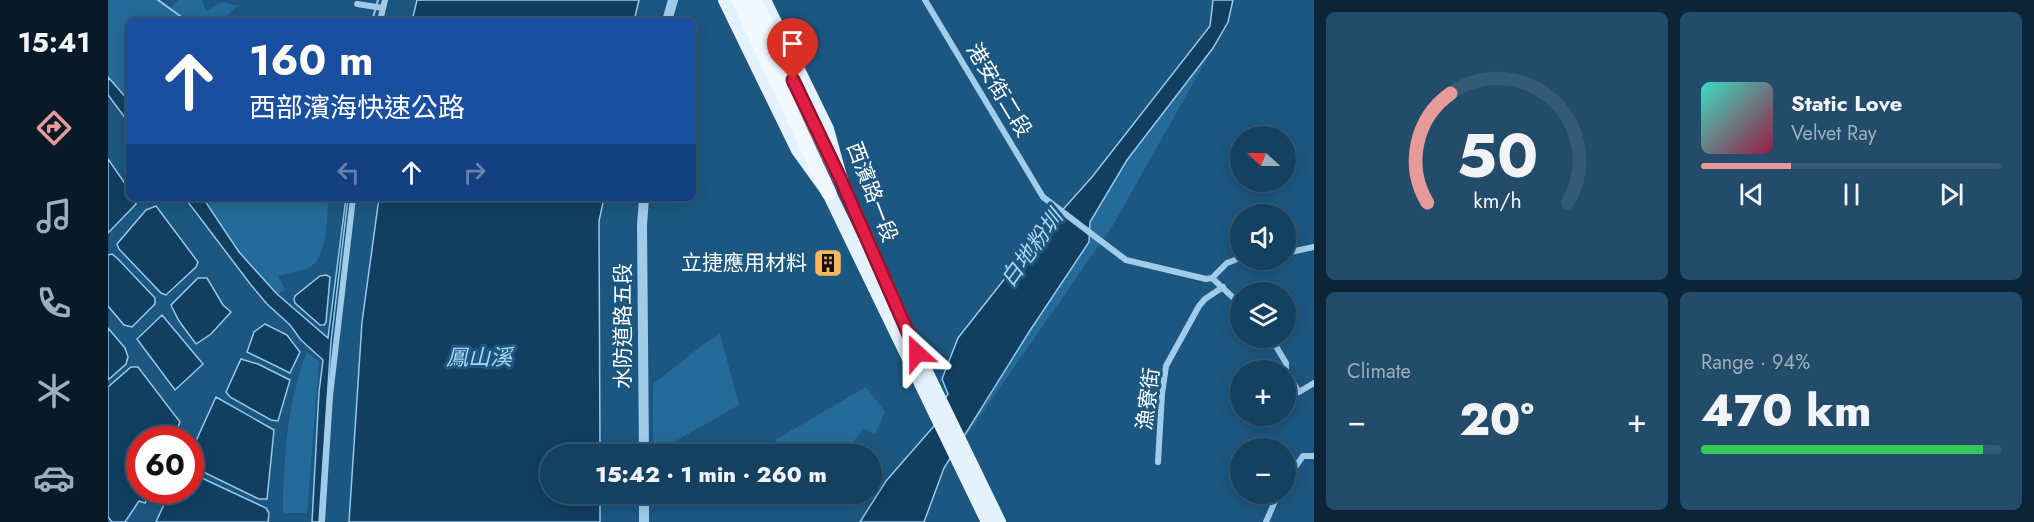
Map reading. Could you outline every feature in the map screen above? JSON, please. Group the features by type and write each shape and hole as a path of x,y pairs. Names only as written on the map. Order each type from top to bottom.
{"highway":[{"path":"738,0 829,193"},
{"path":"754,0 841,180"}],"main road":[{"name":"西濱路一段","path":"725,0 798,150 829,193 917,377 937,403"},
{"name":"西濱路一段","path":"764,0 827,129 841,180 937,403"},
{"path":"937,403 965,450 999,522"},
{"path":"937,403 963,471 988,522"}],"street":[{"path":"381,18 385,0"},
{"path":"669,18 673,0"},
{"name":"港安街二段","path":"926,0 1043,197 1107,248 1126,260 1206,279 1212,278"},
{"path":"357,4 383,8"},
{"path":"322,522 330,392 353,201"},
{"name":"水防道路五段","path":"644,201 644,444"},
{"path":"1296,252 1314,247"},
{"path":"1230,262 1212,278 1230,294"},
{"name":"漁寮街","path":"1158,462 1166,366 1199,306 1223,287"},
{"path":"1276,348 1286,363 1286,373 1299,392 1314,382"},
{"path":"1296,466 1303,456 1314,456"},
{"path":"644,504 644,522"},
{"path":"1266,522 1274,504"}],"shaded area":[{"path":"108,0 157,0 170,9 178,0 202,0 206,11 223,2 238,6 224,18 126,18 126,98 108,77"},
{"path":"1213,48 1113,225 944,468 924,522 884,522 1118,157"},
{"path":"205,201 328,201 327,226 320,254 310,267 278,276 285,290 277,294 239,252"},
{"path":"720,334 739,405 671,444 653,444 653,384 694,351"},
{"path":"307,352 319,362 307,513 285,513 283,490 288,430 295,390"},
{"path":"866,387 885,412 875,434 863,428 853,444 777,444 775,440"}],"water":[{"path":"417,0 639,0 635,18 413,18"},
{"name":"白地粉圳","path":"1213,0 1233,0 1228,22 1213,48 1127,160 1090,222 1089,242 1029,332 944,468 924,522 860,522 871,504 882,504 882,487 886,481 934,426 934,416 948,394 942,379 958,338 1032,244 1092,177 1210,26"},
{"path":"108,77 126,98 126,119 108,95"},
{"path":"108,159 126,185 126,201 134,201 136,204 108,233"},
{"path":"187,201 205,201 239,252 277,294 328,338 346,201 348,201 331,341 319,522 312,522 319,392 323,360 301,340 290,325 267,304"},
{"name":"鳳山溪","path":"379,201 603,201 599,221 600,444 540,444 540,504 600,504 600,522 349,522 362,322"},
{"path":"156,206 198,262 196,267 166,295 161,293 119,249 117,244 146,210"},
{"path":"112,254 155,298 155,304 132,327 124,325 108,306 108,255"},
{"path":"320,276 330,277 326,322 320,325 295,303 294,299"},
{"path":"198,278 207,278 223,305 231,312 211,334 196,344 179,321 171,305"},
{"path":"162,315 203,364 175,390 137,339"},
{"path":"265,324 287,335 300,352 290,373 247,352 254,332"},
{"path":"108,328 125,348 128,357 126,364 108,380"},
{"path":"241,359 258,364 290,380 278,421 271,420 230,397 226,392"},
{"path":"131,367 138,367 180,422 178,426 126,426 126,504 137,504 125,522 112,522 108,517 108,387"},
{"path":"216,397 274,430 267,499 259,499 204,472 203,426"},
{"path":"204,479 266,508 269,513 268,522 156,522 164,504 204,504"}],"waterway":[{"path":"158,0 183,18"},
{"path":"373,18 378,0"}],"place":[{"name":"立捷應用材料","path":"828,263"}],"route":[{"path":"793,80 841,180 917,353"}]}
